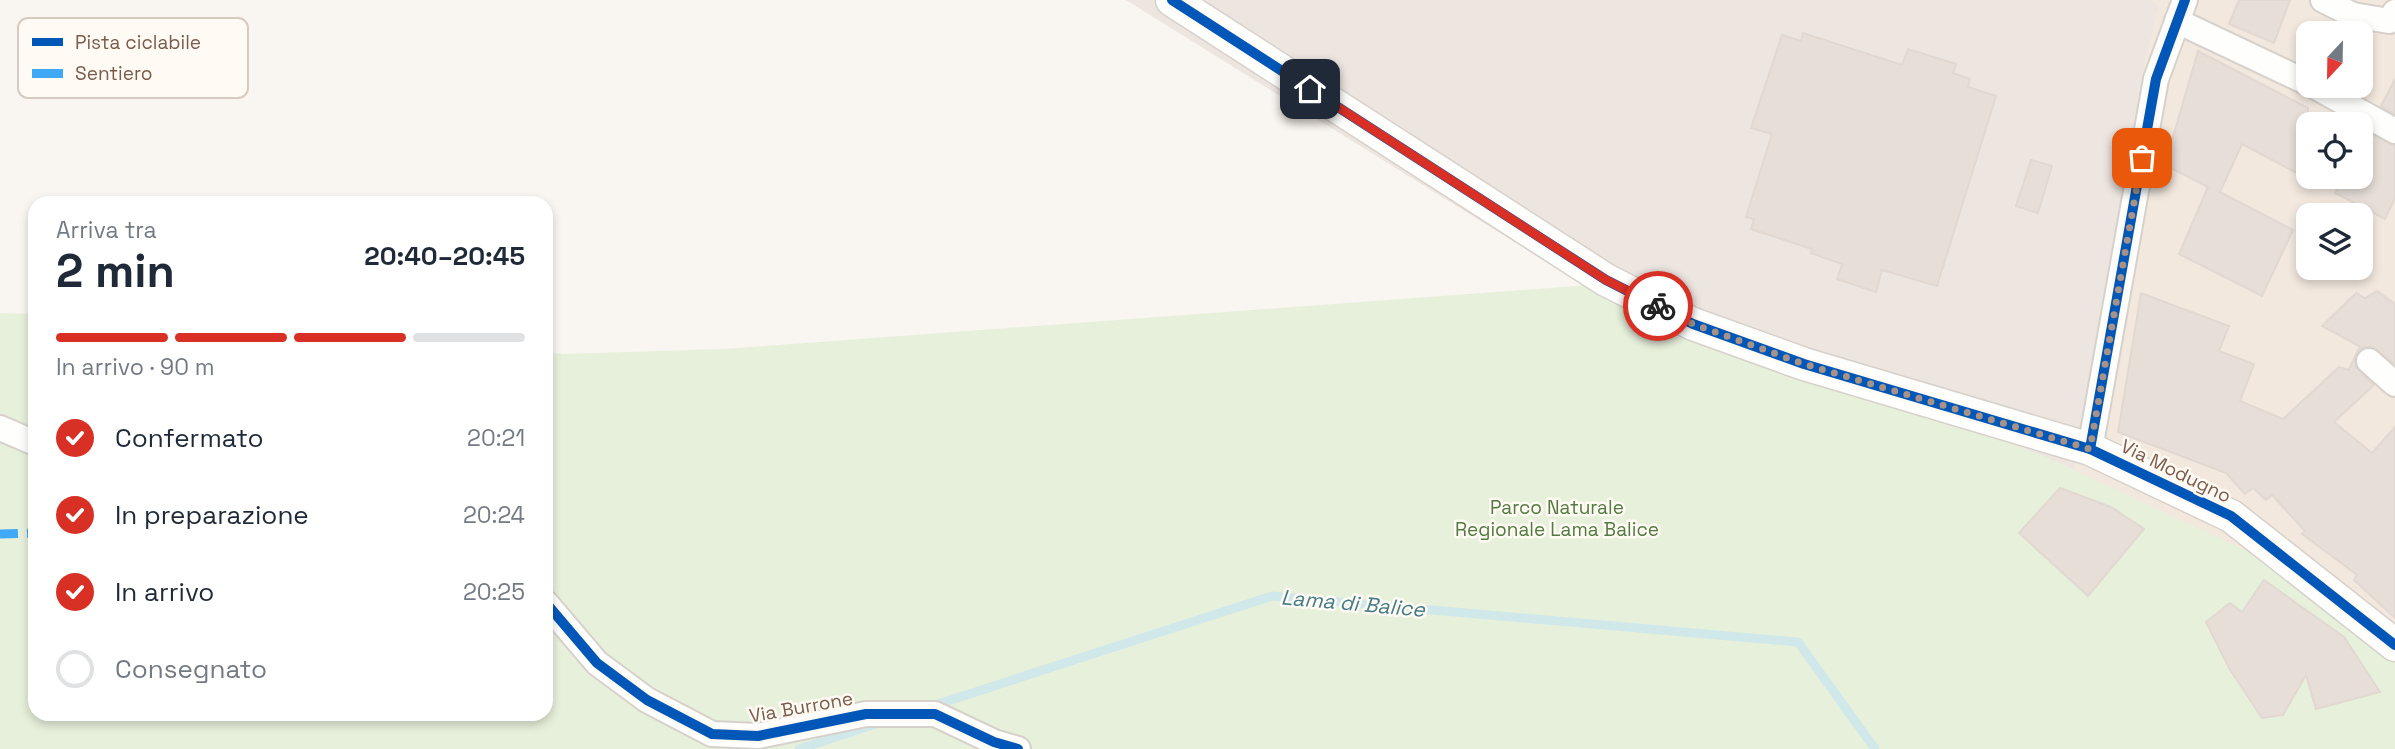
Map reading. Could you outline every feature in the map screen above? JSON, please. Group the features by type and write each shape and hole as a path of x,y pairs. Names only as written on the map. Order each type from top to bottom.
{"street":[{"name":"Via Modugno","path":"1172,0 1606,280 1693,324 1804,364 2090,449 2231,516 2395,645"},
{"path":"2323,0 2346,21"},
{"path":"2090,449 2156,79 2181,10 2296,75"},
{"path":"2373,22 2389,21 2395,12"},
{"path":"2336,98 2395,131"},
{"path":"2369,360 2395,384"},
{"path":"0,428 28,440"},
{"name":"Via Burrone","path":"553,611 597,663 647,700 712,734 758,736 866,714 935,714 994,742 1018,749"}],"shaded area":[{"path":"1126,0 2150,0 2159,6 2142,75 2074,470 1638,319"},
{"path":"2150,0 2395,0 2395,708 2073,470 2142,75 2159,6"}],"green space":[{"name":"Parco Naturale Regionale Lama Balice","path":"1590,285 2044,456 2330,590 2395,655 2395,749 0,749 0,313 28,314 28,721 553,721 553,353 725,349"}],"building":[{"path":"2239,0 2290,0 2274,43 2229,24"},
{"path":"1803,33 1902,65 1908,49 1956,64 1953,73 1970,79 1968,87 1996,96 1937,286 1882,270 1876,292 1837,279 1842,264 1811,253 1812,249 1751,229 1754,219 1746,217 1772,134 1751,128 1782,35 1801,41"},
{"path":"2198,51 2308,108 2308,112 2296,112 2296,173 2242,144 2220,192 2293,230 2262,296 2179,254 2208,187 2165,165"},
{"path":"2395,79 2395,114 2381,106"},
{"path":"2373,135 2395,146 2395,198 2385,219 2373,213 2373,203 2354,203 2335,193 2337,189 2373,189"},
{"path":"2031,160 2052,166 2038,213 2016,206"},
{"path":"2377,291 2395,304 2395,364 2373,347 2358,351 2355,366 2374,385 2334,422 2372,453 2395,427 2395,618 2354,580 2357,575 2302,534 2305,531 2272,495 2266,500 2253,488 2245,494 2226,473 2118,432 2141,293 2229,326 2219,351 2254,364 2240,401 2283,419 2339,367 2349,370 2358,350 2361,347 2322,326 2356,293 2365,298"},
{"path":"2060,488 2111,507 2144,529 2088,596 2019,533"},
{"path":"2264,580 2344,637 2380,692 2316,709 2306,675 2283,715 2262,718 2229,668 2206,622 2230,603 2242,612"}],"waterway":[{"name":"Lama di Balice","path":"929,707 1272,596 1798,642 1875,749"},
{"name":"Lama di Balice","path":"799,749 879,723"}],"marked path":[{"path":"0,534 28,533"}],"cycle path":[{"path":"1172,0 1606,280 1693,324 1804,364 2090,449 2231,516 2395,645"},
{"path":"2090,449 2156,79 2185,0"},
{"path":"553,611 597,663 647,700 712,734 758,736 866,714 935,714 994,742 1018,749"}],"way so far":[{"path":"1658,306 1693,324 1804,364 2090,449 2142,158"}],"route":[{"path":"1310,89 1606,280 1658,306"}]}
